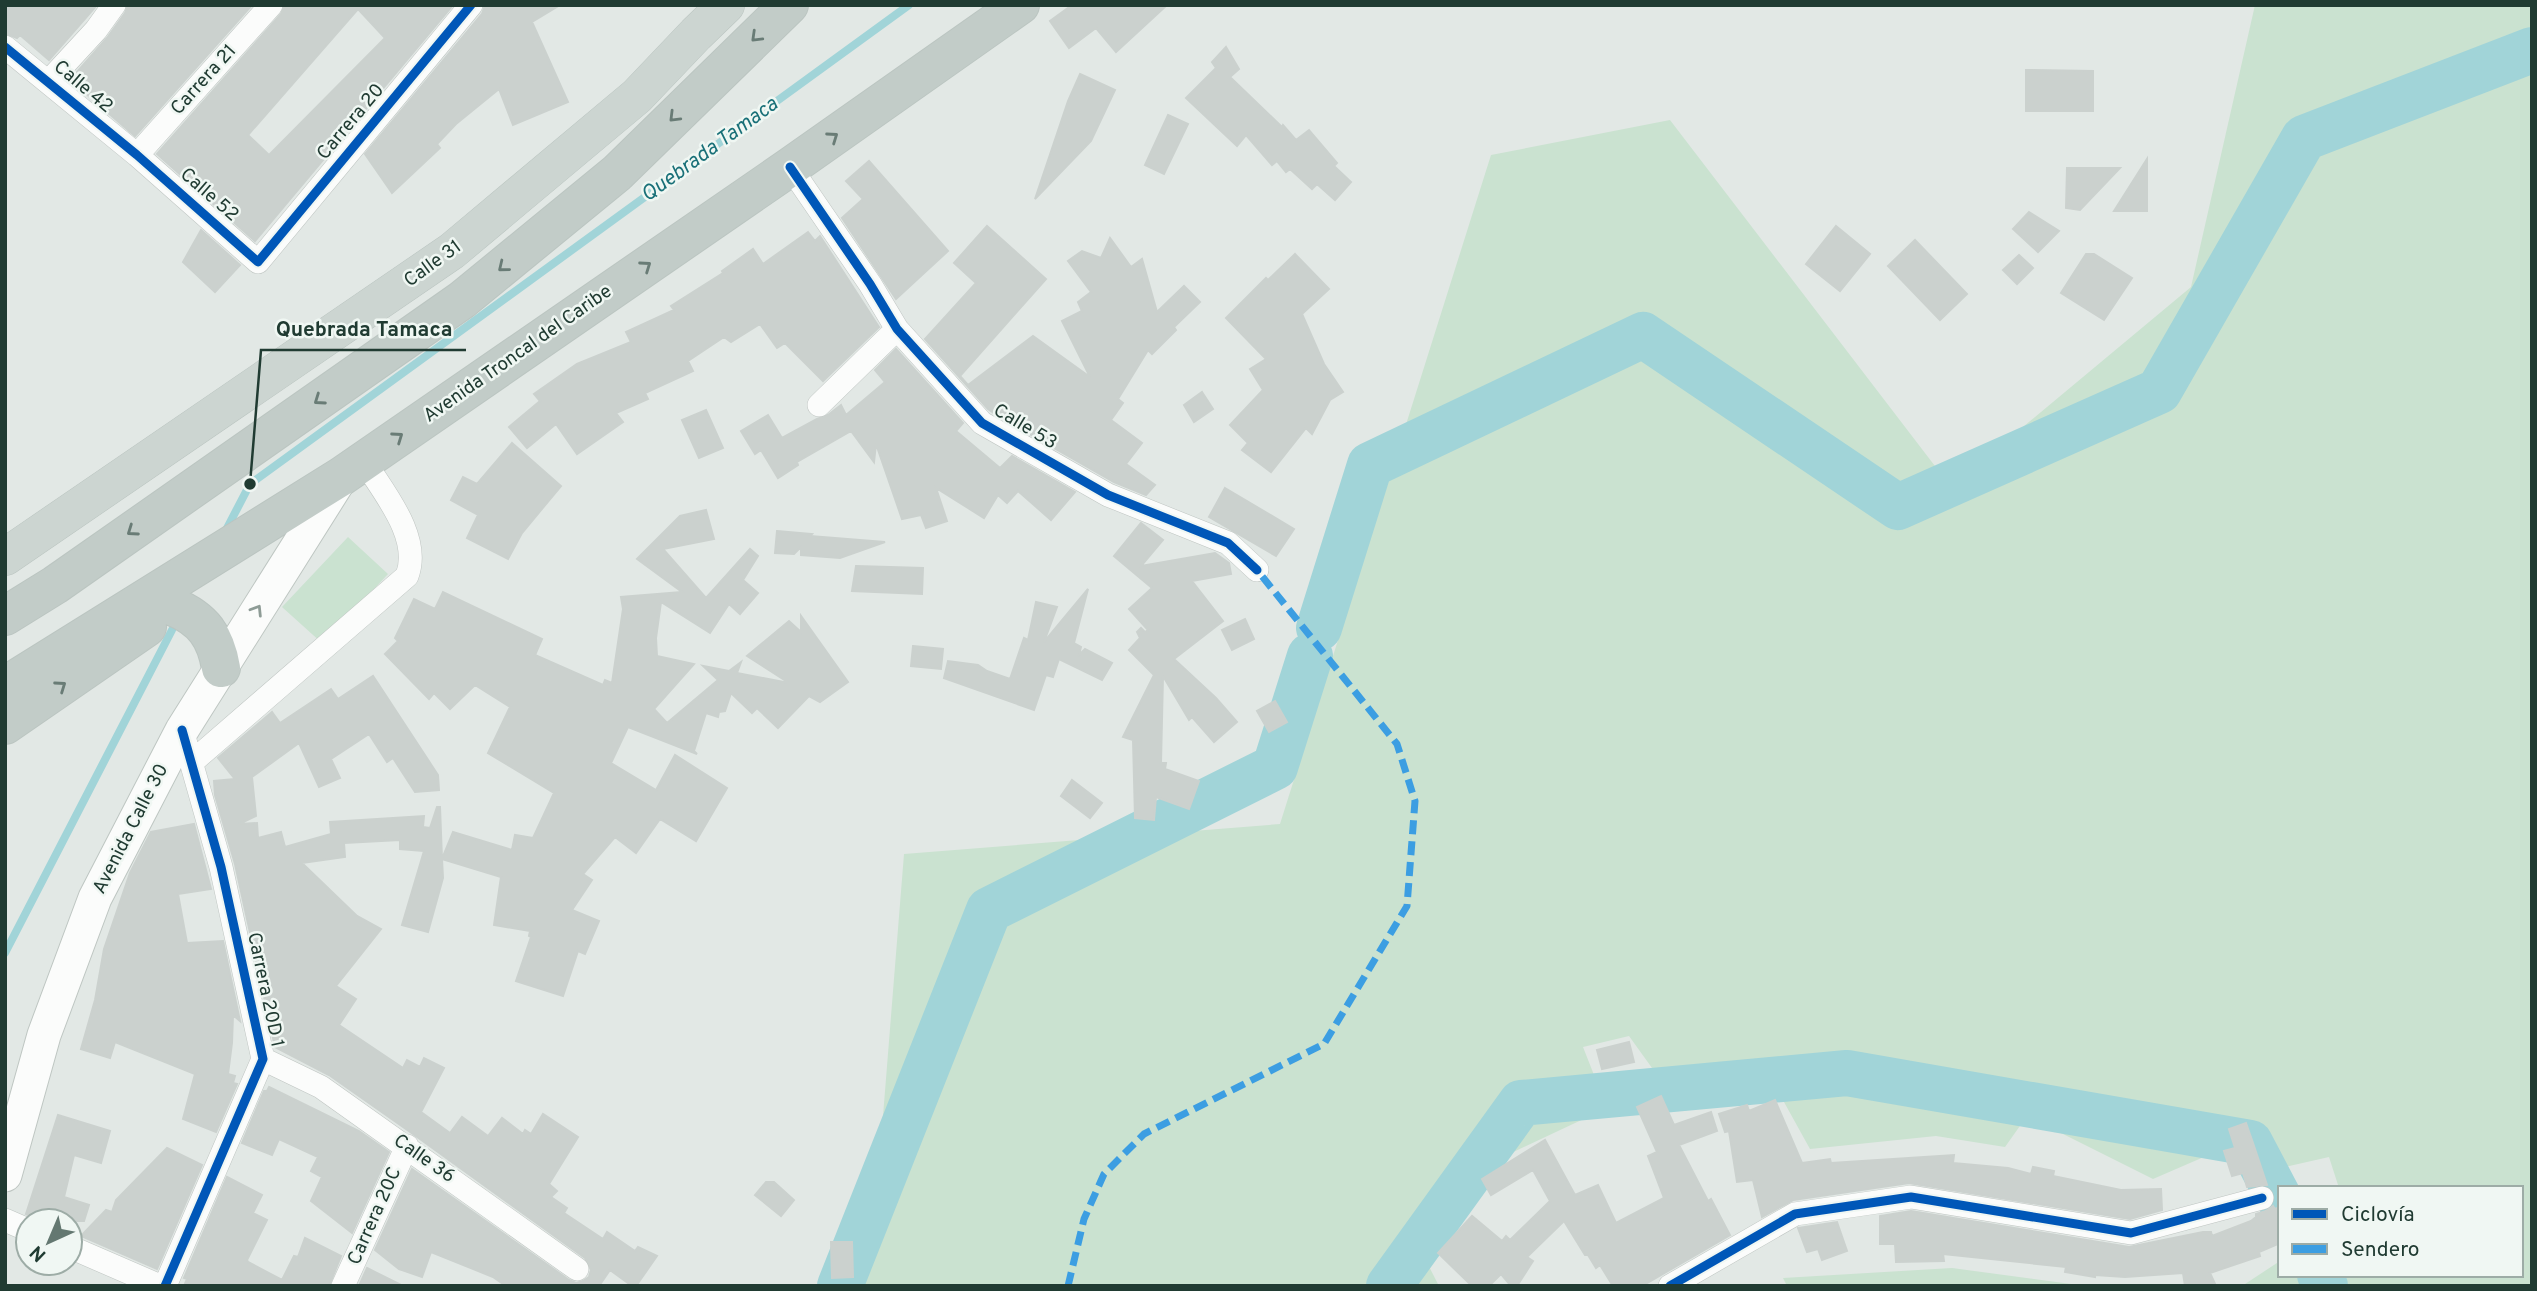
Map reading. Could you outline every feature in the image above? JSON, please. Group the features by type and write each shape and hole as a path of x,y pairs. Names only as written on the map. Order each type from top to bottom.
{"highway":[{"path":"5,617 462,300 617,173 789,5"},
{"name":"Avenida Troncal del Caribe","path":"5,686 353,468 1020,5"},
{"path":"5,725 174,607 353,468"},
{"path":"174,607 189,613 202,623 212,636 220,667"}],"main road":[{"name":"Calle 31","path":"5,557 452,251 638,96 705,20 726,5"},
{"name":"Avenida Calle 30","path":"5,1175 44,1035 95,898 182,730 220,667 353,468"}],"street":[{"path":"49,81 96,30 114,5"},
{"name":"Carrera 21","path":"136,155 271,5"},
{"name":"Carrera 20","path":"258,262 471,5"},
{"name":"Calle 42","path":"5,47 136,155"},
{"name":"Calle 52","path":"136,155 258,262"},
{"name":"Calle 53","path":"790,167 870,284 897,329 982,423 1108,495 1228,543 1257,570"},
{"path":"819,405 897,329"},
{"path":"191,763 407,576 412,563 408,541 400,521 353,468"},
{"name":"Carrera 20D 1","path":"162,1286 263,1059 221,867 182,730"},
{"name":"Calle 36","path":"263,1059 321,1087 578,1269"},
{"name":"Carrera 20C","path":"343,1286 407,1146"},
{"path":"1670,1286 1795,1214 1911,1197 2131,1233 2262,1199"},
{"path":"84,1253 162,1286"}],"green space":[{"path":"2255,5 2532,5 2532,1286 2242,1286 2278,1262 2278,1277 2523,1277 2523,1186 2338,1186 2329,1157 2271,1170 2257,1134 2153,1179 2027,1116 2005,1147 1936,1136 1810,1149 1779,1093 1683,1111 1629,1036 1583,1047 1607,1108 1509,1154 1419,1247 1439,1286 864,1286 865,1268 889,1202 879,1166 904,854 1280,824 1491,155 1670,120 1951,487 2191,287"},
{"path":"348,537 388,574 323,644 282,607"},
{"path":"1952,1268 2086,1286 1787,1286 1783,1278"}],"building":[{"path":"5,5 97,5 49,60 20,35 17,38 5,33"},
{"path":"128,5 252,5 135,136 70,80 107,38"},
{"path":"285,5 453,5 255,241 157,154 281,14","holes":["358,9 385,38 269,155 248,135"]},
{"path":"485,5 560,5 532,22 568,102 513,125 499,89 456,124 437,144 440,148 392,193 365,154 482,14"},
{"path":"1072,5 1167,5 1116,52 1096,28 1069,48 1050,21"},
{"path":"1226,47 1239,69 1230,77 1296,140 1309,130 1337,163 1334,166 1351,182 1335,200 1317,184 1312,189 1290,169 1286,172 1277,161 1272,165 1246,135 1237,146 1186,98 1216,68 1212,62"},
{"path":"2026,70 2093,71 2093,111 2026,111"},
{"path":"1080,74 1115,90 1091,141 1035,199 1068,101"},
{"path":"1168,115 1188,124 1164,174 1145,165"},
{"path":"2147,159 2147,211 2114,211"},
{"path":"869,161 948,251 896,299 842,218 863,199 846,181"},
{"path":"2067,168 2120,168 2080,210 2066,208"},
{"path":"2029,212 2059,231 2038,252 2013,229"},
{"path":"987,226 1046,279 960,376 968,385 1033,336 1090,377 1062,321 1082,311 1078,302 1091,292 1068,261 1082,251 1101,258 1110,238 1131,267 1142,259 1157,312 1184,286 1200,302 1174,327 1176,330 1152,354 1148,350 1118,399 1123,403 1111,420 1142,443 1126,464 1155,485 1146,495 1114,482 988,409 925,339 976,283 954,263"},
{"path":"1836,226 1870,254 1840,291 1806,264"},
{"path":"201,230 240,265 215,292 183,262"},
{"path":"808,232 815,241 820,236 879,327 823,381 785,343 777,348 760,324 731,342 724,337 688,361 693,371 645,393 648,399 616,413 623,422 577,454 556,424 527,448 509,427 540,401 534,394 577,364 631,342 626,332 674,310 671,306 723,273 722,271 753,249 763,264"},
{"path":"1915,240 1967,294 1940,320 1888,266"},
{"path":"1295,254 1329,289 1302,314 1324,364 1343,392 1330,400 1312,434 1306,428 1271,472 1242,450 1248,443 1230,425 1263,390 1250,369 1266,359 1226,318 1266,278 1268,280"},
{"path":"2086,254 2094,254 2132,278 2104,320 2061,293"},
{"path":"2019,255 2033,268 2017,284 2003,270"},
{"path":"896,349 963,423 956,431 1000,468 1012,456 1075,492 1051,520 1018,491 1007,503 998,495 984,518 936,488 947,521 926,528 921,515 902,519 876,444 874,462 851,431 797,462 798,465 778,478 761,450 755,454 741,431 768,415 782,438 828,415 841,405 846,415 885,382 875,370"},
{"path":"1202,392 1213,409 1194,422 1184,405"},
{"path":"706,410 723,448 699,458 682,420"},
{"path":"512,443 561,486 522,533 508,559 467,538 478,515 451,500 463,477 477,484"},
{"path":"1225,488 1294,529 1276,556 1209,517"},
{"path":"706,510 714,539 663,549 706,598 750,549 758,556 743,580 758,593 740,614 729,604 710,633 661,602 656,638 657,656 694,664 654,709 667,723 718,680 703,666 729,671 741,662 737,673 789,683 747,656 789,621 801,632 801,616 848,682 820,702 809,696 778,728 757,708 752,713 731,693 725,711 719,712 718,717 706,713 694,751 697,754 628,727 611,763 656,790 675,755 727,788 696,841 660,819 636,853 615,837 583,874 592,880 572,910 599,921 585,954 578,951 563,996 516,981 531,937 530,931 494,925 501,877 442,859 453,832 512,850 515,835 533,838 554,793 488,753 510,707 475,685 450,709 434,693 429,699 385,654 398,641 395,638 414,599 435,609 443,592 542,639 535,655 603,685 605,680 612,683 623,609 621,597 682,592 637,559 680,516"},
{"path":"1141,523 1163,540 1141,566 1215,553 1229,563 1231,574 1192,581 1223,621 1174,659 1216,698 1237,722 1214,742 1192,717 1189,720 1163,676 1161,763 1166,763 1165,769 1199,781 1189,809 1156,797 1154,820 1135,818 1133,740 1123,737 1154,675 1129,650 1140,638 1137,632 1141,628 1145,632 1148,630 1129,609 1152,588 1114,556"},
{"path":"777,531 885,542 840,558 801,555 801,547 794,554 775,553"},
{"path":"856,566 923,568 922,594 852,591"},
{"path":"1088,589 1074,643 1081,647 1079,655 1085,649 1112,663 1102,680 1059,659 1053,677 1046,675 1034,710 944,678 948,661 978,665 1010,679 1024,638 1028,640 1036,602 1057,607 1044,642"},
{"path":"1245,619 1254,639 1232,650 1222,630"},
{"path":"913,646 943,649 941,669 911,666"},
{"path":"373,676 438,775 439,790 415,792 393,758 387,762 369,734 331,759 340,778 319,787 299,743 252,777 256,816 239,824 257,823 258,838 281,832 285,847 331,834 330,822 424,816 423,827 430,828 437,807 440,807 443,878 428,932 402,925 424,851 400,849 400,840 344,843 345,857 302,863 357,916 381,929 336,986 356,999 339,1025 403,1068 407,1060 420,1067 424,1058 444,1068 421,1112 450,1133 462,1117 488,1136 502,1118 523,1134 525,1130 531,1134 543,1114 578,1137 549,1184 557,1191 551,1197 567,1208 564,1213 603,1239 607,1232 635,1251 638,1247 657,1256 636,1286 610,1270 599,1286 506,1286 493,1277 431,1252 422,1277 399,1269 375,1250 412,1169 569,1280 576,1283 583,1281 589,1277 591,1270 585,1258 413,1134 329,1075 275,1047 235,864 215,795 214,781 235,779 218,758 272,712 280,723 331,689 338,699"},
{"path":"1275,701 1287,722 1269,732 1257,711"},
{"path":"1072,780 1102,803 1090,818 1061,796"},
{"path":"194,824 211,889 178,894 187,943 223,941 240,1021 233,1015 228,1074 235,1076 233,1083 237,1084 216,1132 183,1119 195,1074 115,1042 110,1058 81,1049 95,1000 104,949 130,873 151,832"},
{"path":"1629,1042 1634,1062 1602,1069 1597,1050"},
{"path":"269,1087 359,1131 389,1152 352,1233 311,1201 322,1177 311,1171 318,1157 279,1139 272,1155 242,1143 264,1091"},
{"path":"1661,1096 1674,1125 1711,1112 1717,1131 1679,1145 1708,1201 1711,1199 1730,1235 1642,1286 1613,1286 1600,1265 1596,1268 1588,1255 1585,1255 1564,1221 1527,1257 1533,1261 1517,1286 1511,1286 1501,1274 1489,1286 1472,1286 1438,1253 1472,1216 1502,1241 1506,1236 1510,1240 1550,1201 1533,1170 1491,1195 1482,1179 1545,1140 1575,1195 1598,1185 1616,1223 1664,1198 1648,1156 1657,1152 1637,1107"},
{"path":"1775,1100 1802,1163 1830,1159 1831,1163 1954,1155 1953,1163 2008,1168 2031,1174 2033,1167 2054,1171 2053,1176 2121,1190 2161,1189 2162,1210 2130,1219 1909,1183 1793,1200 1762,1217 1753,1180 1737,1182 1729,1131 1725,1132 1719,1114 1747,1105 1749,1111"},
{"path":"58,1115 110,1131 101,1163 74,1155 64,1197 89,1205 84,1221 84,1207 28,1207"},
{"path":"2246,1123 2267,1185 2247,1187 2243,1173 2232,1176 2224,1151 2235,1148 2229,1129"},
{"path":"167,1148 202,1165 157,1269 84,1237 84,1233 106,1210 112,1212 116,1200"},
{"path":"227,1177 262,1195 253,1213 267,1220 248,1262 282,1280 294,1256 298,1257 305,1238 341,1256 329,1286 184,1286 187,1279 184,1278"},
{"path":"766,1182 774,1182 794,1200 781,1216 755,1195"},
{"path":"2273,1206 2275,1209 2278,1208 2278,1244 2259,1252 2260,1256 2210,1273 2216,1286 2185,1286 2183,1273 2095,1277 2065,1272 2066,1267 1943,1254 1944,1261 1896,1262 1895,1244 1880,1244 1880,1216 1911,1211 2129,1247 2203,1232 2211,1232 2212,1236 2251,1221 2256,1214"},
{"path":"1837,1222 1847,1251 1822,1260 1818,1249 1807,1252 1798,1228"},
{"path":"831,1242 852,1242 853,1277 832,1278"},
{"path":"367,1268 403,1286 359,1286"}],"waterway":[{"name":"Quebrada Tamaca","path":"225,532 250,484 909,5"},
{"path":"1319,628 1370,465 1643,335 1898,507 2159,391 2304,138 2532,50"},
{"name":"Quebrada Tamaca","path":"5,953 172,630"},
{"path":"840,1286 989,910 1275,767 1310,656"},
{"path":"1389,1286 1521,1103 1847,1073 2250,1143 2278,1196"},
{"path":"2321,1277 2325,1286"}],"marked path":[{"path":"1068,1286 1084,1219 1104,1174 1144,1134 1324,1044 1407,906 1415,801 1397,744 1257,570"}],"cycle path":[{"path":"5,47 137,155 258,262 471,5"},
{"path":"790,167 870,284 897,329 982,423 1108,495 1228,543 1257,570"},
{"path":"165,1286 263,1059 221,867 182,730"},
{"path":"1670,1286 1795,1214 1911,1197 2131,1233 2262,1198"}],"place":[{"name":"Quebrada Tamaca","path":"250,484"}]}
